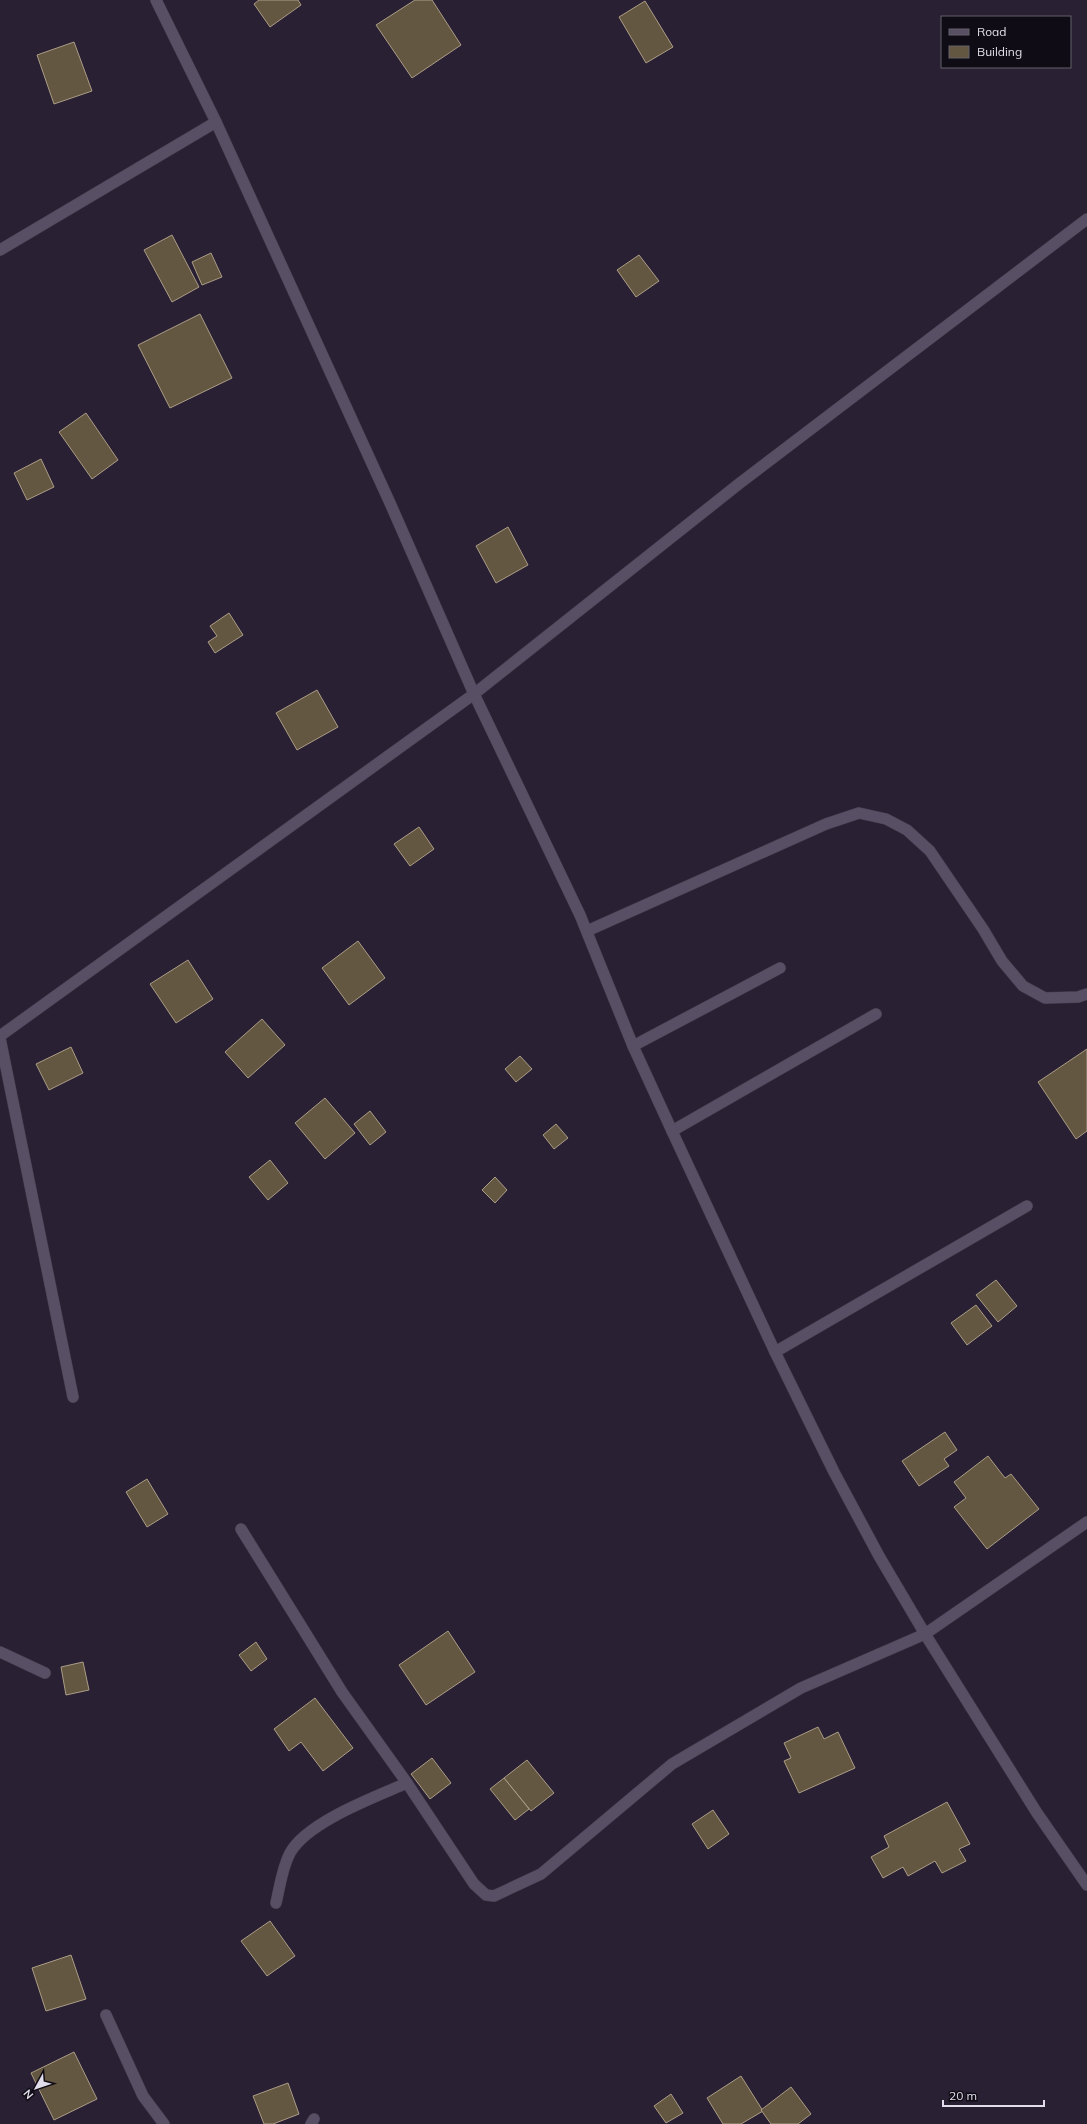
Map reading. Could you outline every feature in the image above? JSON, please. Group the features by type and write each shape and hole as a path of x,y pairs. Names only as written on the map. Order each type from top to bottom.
{"street":[{"path":"156,0 216,122 390,503 474,694 587,931 633,1046 775,1352 837,1479 878,1556 925,1634 1037,1813 1087,1885"},
{"path":"0,250 216,122"},
{"path":"73,1397 0,1037 228,870 474,694 740,483 1087,219"},
{"path":"587,931 826,824 859,813 886,819 908,830 930,851 984,928 1002,961 1023,986 1045,998 1078,997 1087,994"},
{"path":"633,1046 780,968"},
{"path":"672,1130 876,1014"},
{"path":"775,1352 1027,1206"},
{"path":"241,1529 342,1692 407,1783 474,1884 486,1895 494,1896 541,1874 672,1764 801,1688 925,1634 1087,1522"},
{"path":"0,1652 45,1673"},
{"path":"276,1903 283,1871 291,1852 310,1832 338,1814 407,1783"},
{"path":"106,2015 143,2096 164,2124"}],"building":[{"path":"259,0 298,0 301,5 270,27 254,4"},
{"path":"415,0 432,0 461,45 412,78 376,25"},
{"path":"645,1 673,47 646,63 619,17"},
{"path":"74,42 92,91 54,104 37,55"},
{"path":"172,235 199,287 172,302 144,250"},
{"path":"211,253 222,277 202,285 192,262"},
{"path":"639,255 659,281 636,297 617,270"},
{"path":"200,314 232,378 170,408 138,345"},
{"path":"86,413 118,460 92,479 59,432"},
{"path":"41,459 54,487 27,500 14,473"},
{"path":"508,527 528,565 496,583 476,546"},
{"path":"229,613 243,635 215,653 208,642 217,636 210,626"},
{"path":"317,690 338,727 297,750 276,713"},
{"path":"419,827 434,849 410,866 394,844"},
{"path":"358,941 385,978 349,1005 322,968"},
{"path":"188,960 213,999 176,1023 150,984"},
{"path":"262,1019 285,1045 248,1078 225,1052"},
{"path":"71,1047 83,1073 49,1090 36,1064"},
{"path":"1087,1049 1087,1131 1076,1139 1038,1082"},
{"path":"520,1056 532,1069 516,1082 505,1069"},
{"path":"325,1098 355,1133 325,1159 295,1123"},
{"path":"370,1111 386,1132 370,1145 354,1124"},
{"path":"556,1124 568,1138 554,1149 543,1135"},
{"path":"270,1160 288,1183 268,1200 249,1177"},
{"path":"495,1177 507,1190 495,1203 482,1190"},
{"path":"996,1280 1017,1306 998,1322 976,1295"},
{"path":"976,1305 992,1326 967,1345 951,1323"},
{"path":"945,1432 957,1450 944,1459 949,1466 919,1486 902,1461"},
{"path":"988,1456 1005,1478 1011,1474 1039,1509 987,1549 954,1507 966,1498 954,1482"},
{"path":"147,1479 168,1514 147,1527 126,1492"},
{"path":"448,1631 475,1672 426,1705 399,1665"},
{"path":"256,1642 267,1659 251,1671 239,1655"},
{"path":"83,1662 89,1690 66,1695 61,1667"},
{"path":"315,1698 353,1748 323,1771 301,1742 289,1751 274,1729"},
{"path":"818,1727 824,1739 838,1732 855,1768 799,1793 784,1761 791,1758 784,1743"},
{"path":"432,1758 451,1783 430,1799 411,1774"},
{"path":"527,1760 554,1793 531,1811 504,1778"},
{"path":"504,1778 529,1809 515,1820 490,1789"},
{"path":"947,1802 970,1844 959,1849 966,1861 942,1873 935,1861 908,1876 903,1867 883,1878 871,1857 889,1847 884,1836"},
{"path":"713,1810 729,1834 708,1849 692,1824"},
{"path":"270,1921 295,1956 267,1976 241,1941"},
{"path":"71,1955 86,1999 46,2011 32,1968"},
{"path":"74,2052 97,2099 54,2120 31,2073"},
{"path":"741,2076 763,2111 741,2124 723,2124 707,2098"},
{"path":"288,2083 299,2114 273,2124 264,2124 253,2096"},
{"path":"791,2087 811,2114 798,2124 771,2124 761,2110"},
{"path":"671,2094 683,2113 666,2123 654,2106"}]}
